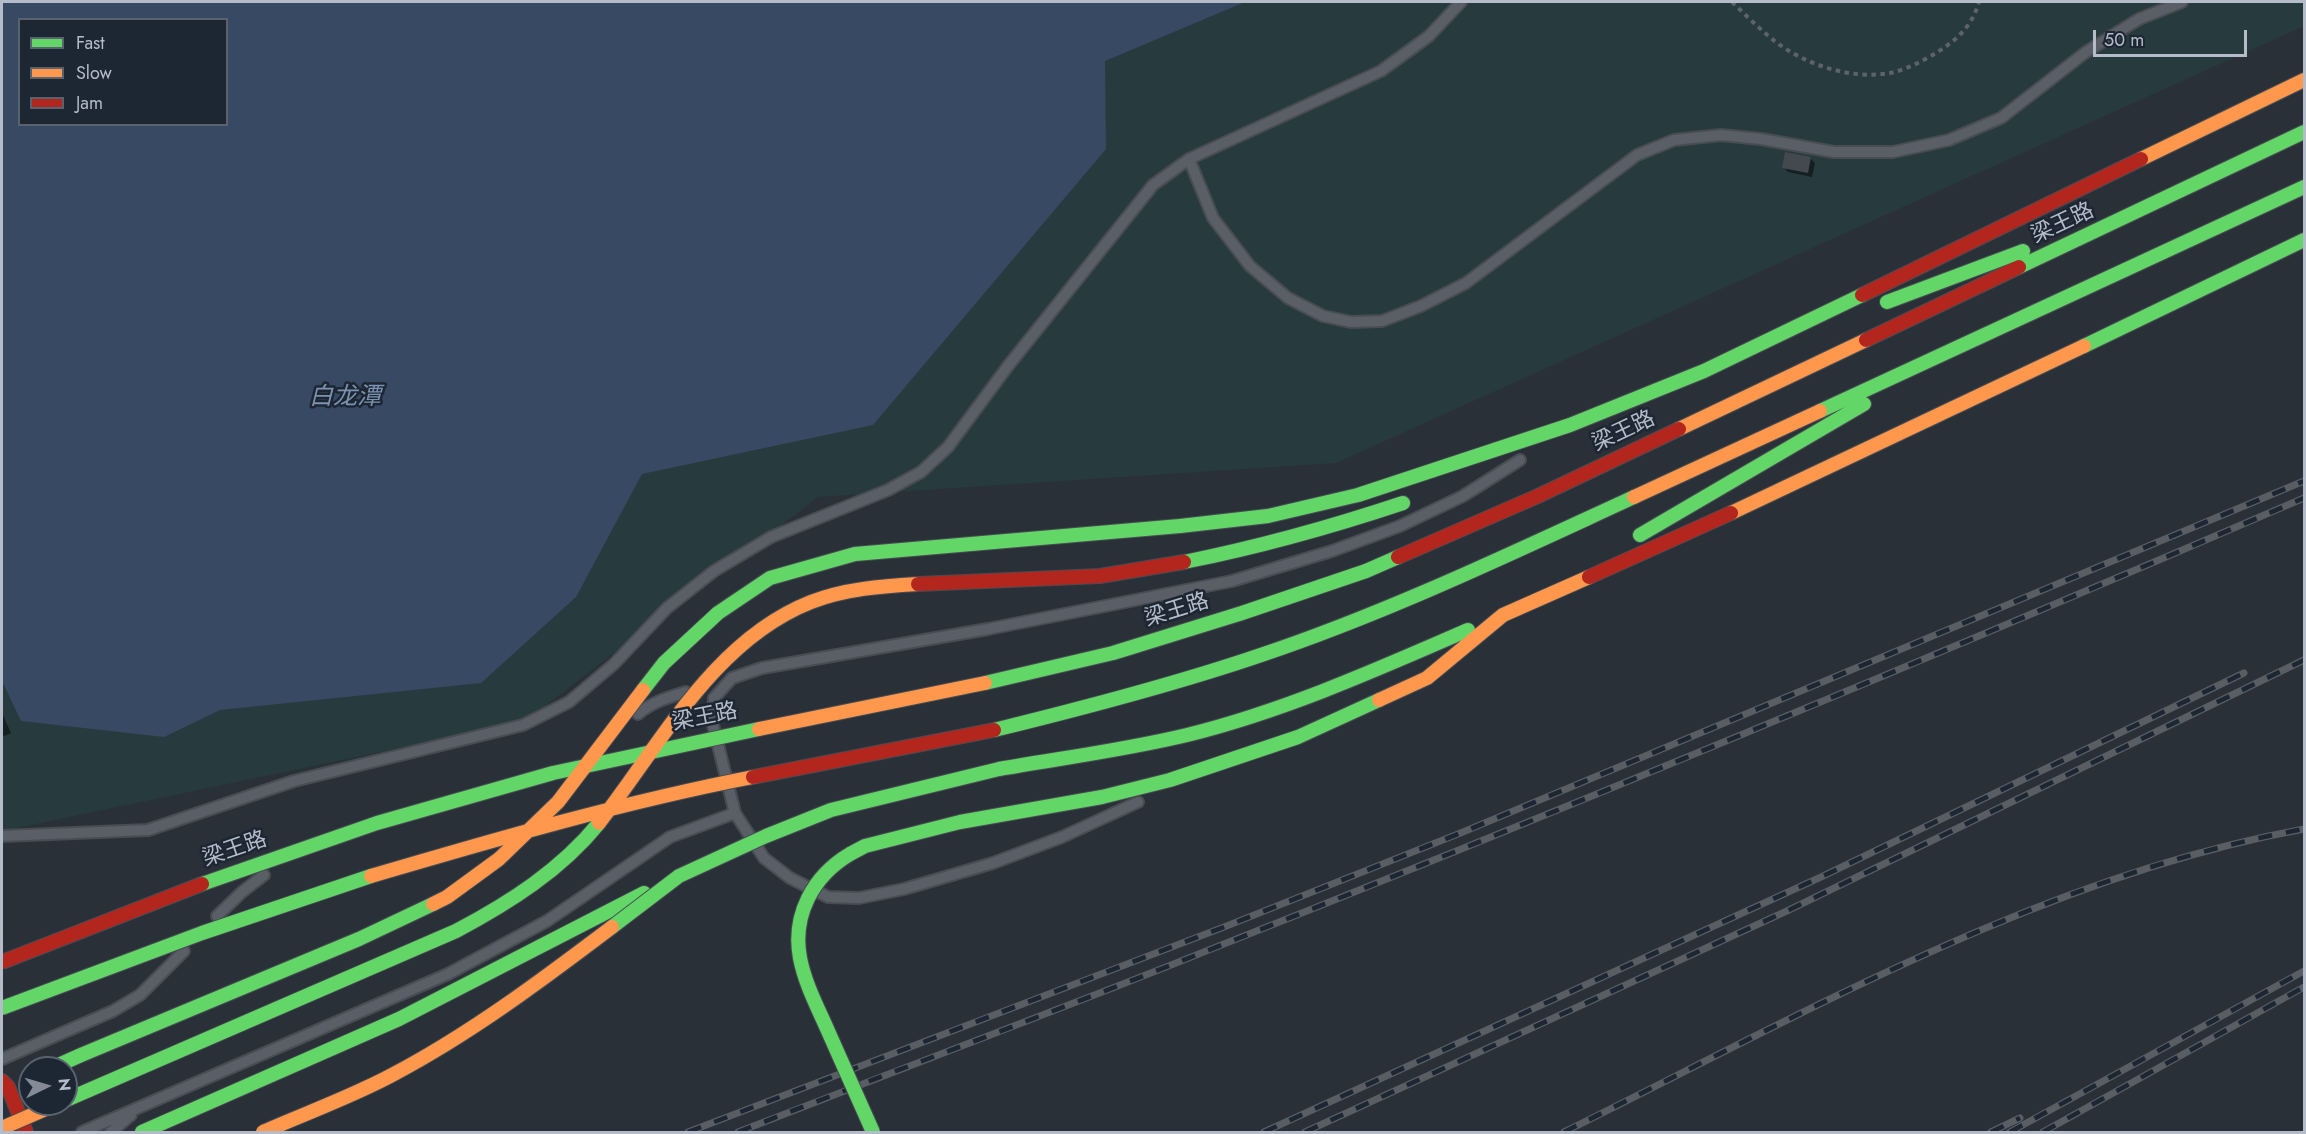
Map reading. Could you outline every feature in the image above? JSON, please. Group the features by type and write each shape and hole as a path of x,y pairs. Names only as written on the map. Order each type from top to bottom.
{"main road":[{"path":"1450,487 1530,455 2304,80"},
{"name":"梁王路","path":"2,962 196,886 388,820 553,773 985,683 1113,652 1242,614 1366,571 1538,496 2304,132"},
{"path":"2,1008 212,929 363,879 531,829 689,789 994,730 1122,699 1262,655 1402,602 2304,187"},
{"path":"1872,308 2175,194"},
{"path":"142,1132 399,1019 541,944 679,876 766,836 831,810 999,769 1155,741 1241,720 1376,670 1763,499 2304,240"},
{"path":"78,1057 359,939 447,897 499,859 558,802 608,733 664,663 718,613 770,579 855,554 1180,526 1268,516 1358,495 1570,425 1850,316"},
{"path":"1626,543 1974,340"},
{"path":"78,1095 456,931 504,905 540,879 585,839 631,782 691,698 727,658 765,626 811,602 871,587 1100,576 1184,562 1262,546 1411,501"},
{"path":"873,1132 809,986 800,959 798,934 802,911 809,892 821,875 837,860 865,846 901,836 960,822 1102,797 1170,780 1298,737 1427,678 1503,615 1606,555"},
{"path":"263,1132 392,1075 463,1032 548,976 679,876"},
{"path":"10,1083 26,1132"},
{"path":"2,1128 30,1116"}],"lane":[{"path":"2,836 148,830 294,781 523,725 569,702 614,664 667,608 714,571 771,537 888,490 921,472 948,447 1008,366 1153,185 1189,159 1381,71 1429,36 1461,2"},
{"path":"1189,159 1214,218 1250,266 1280,291 1323,316 1351,322 1382,321 1421,306 1466,283 1637,155 1674,140 1721,135 1761,139 1834,152 1893,152 1949,140 2001,118 2086,52 2139,19 2182,2"},
{"path":"557,787 577,780 591,768 630,722 644,709 664,699 762,668 988,629 1232,581 1400,526 1463,496 1530,455"},
{"path":"732,678 714,698 712,721 735,813 764,858 790,878 828,897 859,898 904,889 982,866 1062,837 1205,769"},
{"path":"82,1132 448,974 547,921 670,837 735,813"},
{"path":"2,1059 113,1011 140,995 242,892 267,873 301,859 357,842"},
{"path":"111,1132 140,1108"}],"path":[{"path":"1732,2 1777,43 1812,63 1849,73 1890,73 1925,60 1956,40 1976,12 1979,2"}],"green space":[{"path":"2,2 2304,2 2304,26 1336,463 818,497 524,722 2,831"}],"water":[{"name":"白龙潭","path":"2,2 1245,2 1105,61 1106,149 873,425 642,474 576,597 481,683 220,710 164,737 21,721 2,681"}],"building":[{"path":"1785,152 1811,157 1808,173 1782,168"}],"railway":[{"path":"688,1132 1224,927 1463,832 2304,481"},
{"path":"738,1132 1113,988 1452,853 1879,678 2304,498"},
{"path":"1305,1132 1789,910 2304,660"},
{"path":"1264,1132 1821,877 2244,673"},
{"path":"1564,1132 1833,998 2018,915 2112,880 2207,851 2304,829"},
{"path":"2010,1132 2304,971"},
{"path":"2043,1132 2304,987"},
{"path":"1991,1132 2020,1118"}],"traffic: fast":[{"path":"2019,267 2304,132"},
{"path":"1820,411 2304,187"},
{"path":"2084,346 2304,240"},
{"path":"1887,302 2023,251"},
{"path":"1180,526 1268,516 1358,495 1570,425 1704,371 1862,295"},
{"path":"1640,535 1864,404"},
{"path":"994,730 1162,686 1309,638 1450,581 1634,497"},
{"path":"1184,562 1295,536 1403,503"},
{"path":"643,690 664,663 718,613 770,578 855,554 1180,526"},
{"path":"985,683 1113,653 1242,613 1366,571 1398,557"},
{"path":"999,769 1140,745 1223,725 1294,702 1468,630"},
{"path":"850,854 865,846 960,822 1102,797 1170,780 1298,737 1379,700"},
{"path":"202,884 377,823 553,773 759,729"},
{"path":"612,927 679,876 766,836 831,810 999,769"},
{"path":"78,1095 456,931 533,884 568,856 599,823"},
{"path":"850,854 825,873 808,898 799,927 798,942 802,968 808,986 873,1132"},
{"path":"2,1008 202,933 371,876"},
{"path":"142,1132 399,1019 644,893"},
{"path":"81,1055 359,939 433,904"}],"traffic: slow":[{"path":"2141,159 2304,80"},
{"path":"1679,429 1866,340"},
{"path":"1731,513 2084,346"},
{"path":"1634,497 1820,411"},
{"path":"1379,700 1427,678 1503,615 1589,577"},
{"path":"599,823 691,698 717,668 746,642 777,619 811,602 863,589 918,584"},
{"path":"759,729 985,683"},
{"path":"433,904 447,897 499,859 558,802 643,690"},
{"path":"371,876 609,810 753,777"},
{"path":"263,1132 361,1091 421,1059 505,1005 612,927"},
{"path":"2,1128 30,1116"}],"traffic: jam":[{"path":"1862,295 2141,159"},
{"path":"1866,340 2019,267"},
{"path":"1398,557 1538,496 1679,429"},
{"path":"1589,577 1731,513"},
{"path":"918,584 1100,576 1184,562"},
{"path":"753,777 994,730"},
{"path":"2,962 202,884"},
{"path":"2,1081 8,1087 26,1132"}]}
